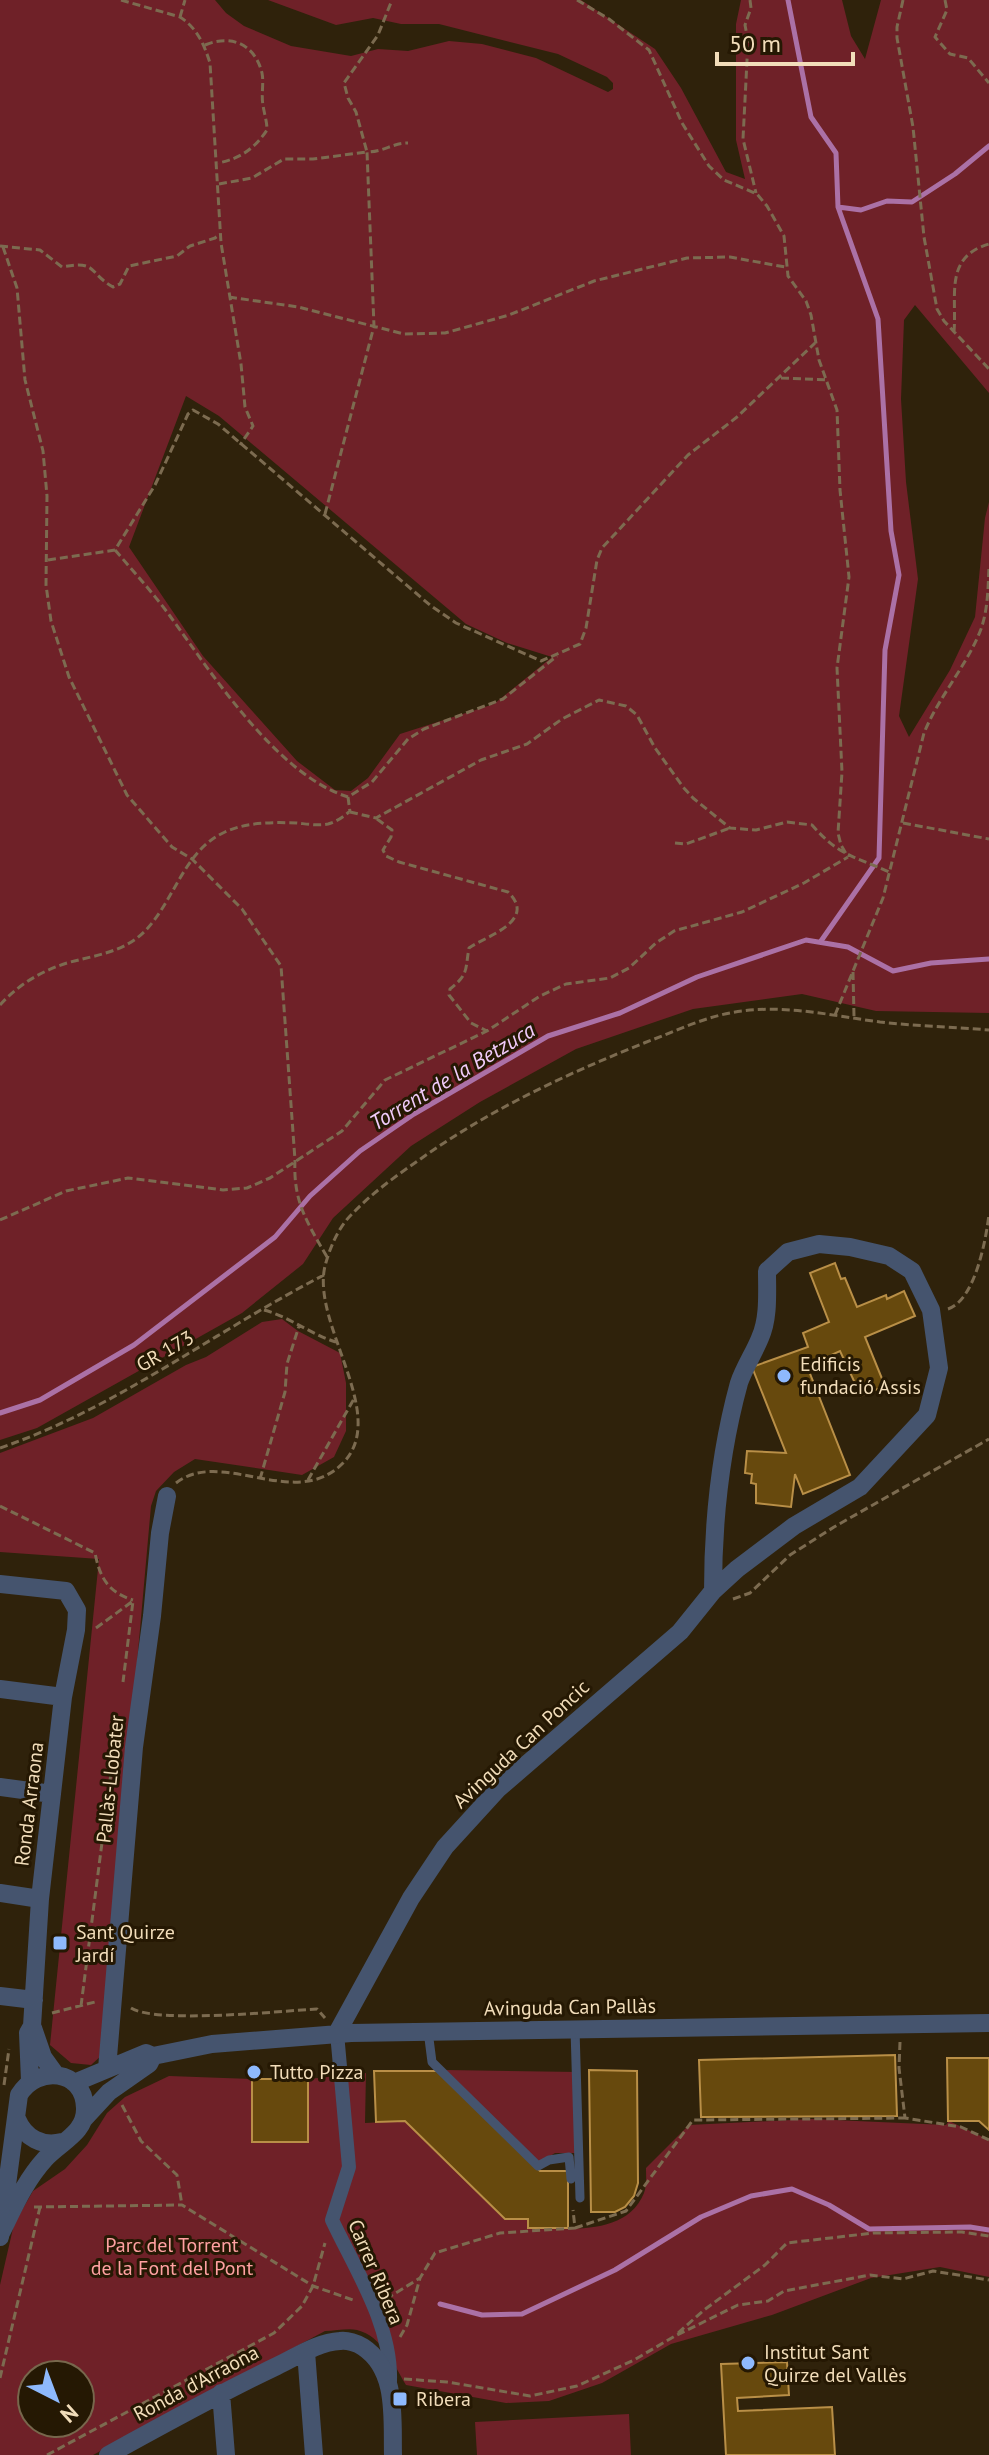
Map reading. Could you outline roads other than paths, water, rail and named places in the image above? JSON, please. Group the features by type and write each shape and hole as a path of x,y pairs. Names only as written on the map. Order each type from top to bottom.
{"street":[{"name":"Avinguda Can Poncic","path":"337,2033 411,1898 445,1847 498,1789 680,1632 720,1596 794,1526 860,1487 927,1415 939,1368 931,1310 912,1271 889,1256 819,1244 788,1252 767,1271 762,1335 740,1380 719,1471 713,1533 720,1596"},
{"name":"Pallàs-Llobater","path":"107,2069 131,1779 167,1496"},
{"name":"Ronda Arraona","path":"0,1584 66,1591 77,1610 63,1697 40,1899 33,2015 27,2041 30,2081"},
{"path":"0,1689 63,1697"},
{"path":"0,1787 52,1794"},
{"path":"0,1893 40,1899"},
{"path":"0,1996 33,2015"},
{"name":"Ronda Arraona","path":"33,2015 43,2057 56,2075"},
{"name":"Avinguda Can Pallàs","path":"74,2083 146,2053 153,2056 212,2044 337,2033 989,2023"},
{"name":"Carrer Ribera","path":"337,2033 349,2167 332,2220 372,2307 389,2359 390,2385"},
{"name":"Avinguda Can Pallàs","path":"84,2119 113,2088 149,2064 153,2056"},
{"path":"47,2074 56,2075 74,2083 84,2100 84,2119 76,2133 62,2142 29,2179 0,2235 11,2108 30,2081 47,2074"},
{"path":"11,2108 25,2133 38,2142 62,2142"},
{"name":"Ronda d'Arraona","path":"108,2455 221,2393 306,2352 339,2341 363,2347 372,2355 390,2385"},
{"path":"306,2352 314,2455"},
{"path":"390,2385 393,2455"},
{"path":"221,2393 226,2455"}],"lane":[{"path":"575,2029 580,2198"},
{"path":"428,2031 432,2062 538,2166 549,2160 569,2157 571,2179"}],"waterway":[{"path":"788,0 811,117 836,153 838,207 878,319 891,531 899,575 885,650 879,858 821,941"},
{"path":"838,207 861,210 887,201 912,202 955,174 989,146"},
{"name":"Torrent de la Betzuca","path":"0,1413 40,1400 134,1345 275,1237 310,1196 360,1151 414,1114 548,1036 620,1013 697,977 806,940 848,947 893,971 931,963 989,959"},
{"path":"440,2304 482,2315 522,2314 615,2270 701,2217 751,2196 792,2189 829,2205 869,2229 970,2227 989,2230"}],"place":[{"name":"Edificis fundació Assis","path":"784,1376"},
{"name":"Sant Quirze Jardí","path":"60,1943"},
{"name":"Tutto Pizza","path":"254,2072"},
{"name":"Institut Sant Quirze del Vallès","path":"748,2363"},
{"name":"Ribera","path":"400,2399"}],"park label":[{"name":"Parc del Torrent de la Font del Pont","path":"172,2256"}]}
